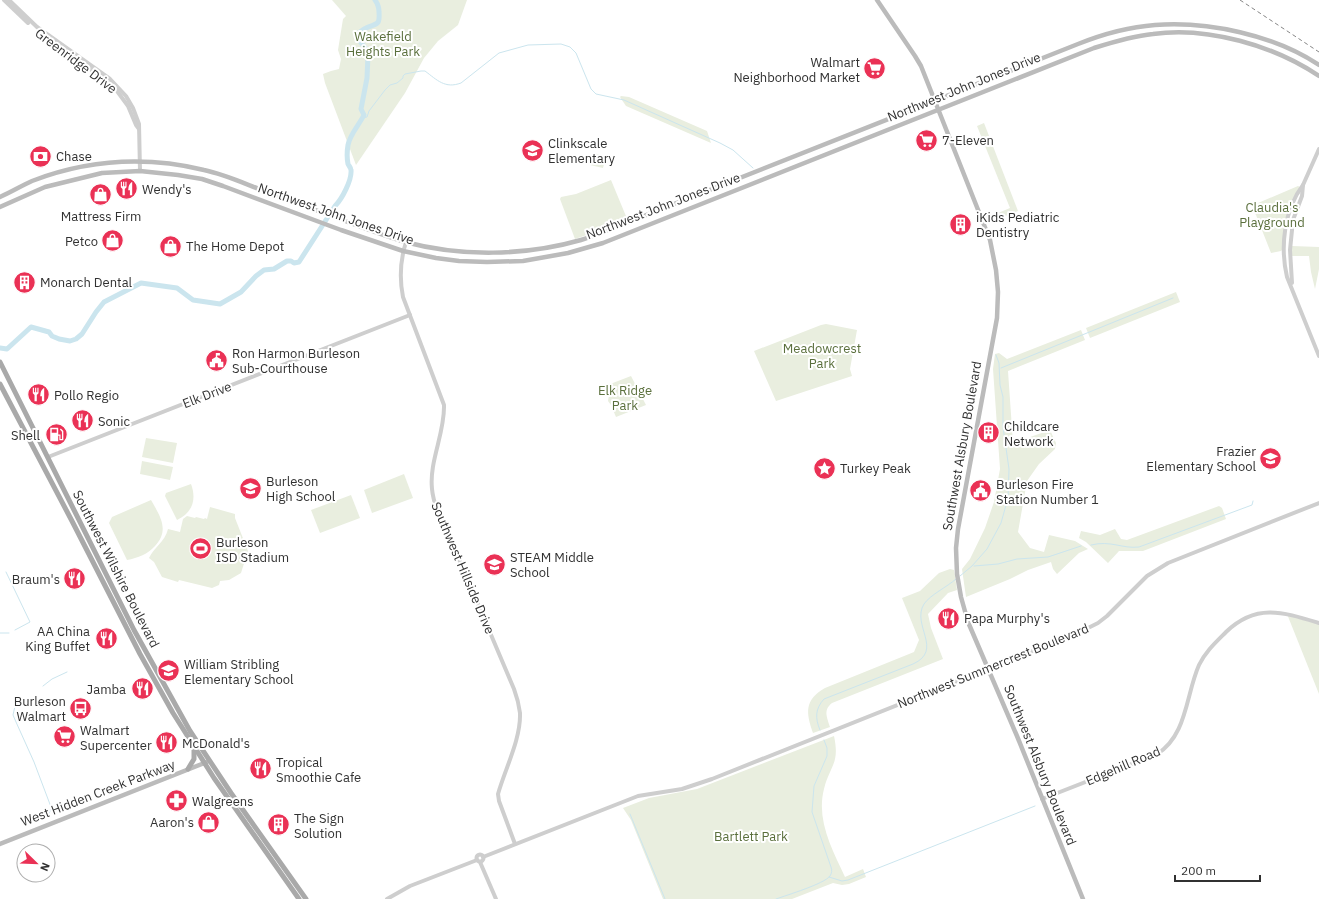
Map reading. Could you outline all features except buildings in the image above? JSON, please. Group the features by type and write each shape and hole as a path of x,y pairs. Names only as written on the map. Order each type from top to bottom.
{"main road":[{"name":"Southwest Alsbury Boulevard","path":"877,0 915,56 938,109 988,235 996,270 996,318 958,529 956,548 957,574 968,622 1083,899"},
{"name":"Northwest John Jones Drive","path":"0,197 31,182 63,171 103,163 140,162 182,165 205,170 406,242 453,250 488,252 522,251 551,247 581,240 1056,52 1123,29 1171,24 1215,27 1257,37 1299,53 1319,65"},
{"name":"Northwest John Jones Drive","path":"0,207 34,190 91,176 140,171 202,179 403,251 454,260 487,262 523,261 584,249 624,235 1059,61 1094,48 1129,38 1154,34 1187,33 1214,36 1256,46 1295,62 1319,76"},
{"path":"1056,52 1059,61"},
{"path":"31,182 34,190"},
{"path":"252,196 256,188"},
{"name":"Southwest Wilshire Boulevard","path":"0,362 120,602 190,731 306,899"},
{"name":"Southwest Wilshire Boulevard","path":"0,384 143,660 173,713 204,763 299,899"},
{"path":"114,604 120,602"},
{"path":"143,660 147,661 155,676 161,679"},
{"path":"188,769 194,759 194,747"},
{"name":"West Hidden Creek Parkway","path":"0,844 210,761"}],"street":[{"name":"Greenridge Drive","path":"4,0 34,27 115,84 126,96 140,124 140,171"},
{"name":"Greenridge Drive","path":"9,0 34,27"},
{"path":"1319,149 1304,185 1302,196 1293,220 1290,253 1292,286 1319,356"},
{"name":"Southwest Hillside Drive","path":"406,242 400,267 400,283 403,297 444,405 443,422 432,478 432,494 450,540 514,689 519,705 520,722 516,741 498,794 499,801 515,844"},
{"name":"Elk Drive","path":"48,457 410,315"},
{"name":"Northwest Summercrest Boulevard","path":"515,844 638,796 682,789 704,782 1089,628 1098,623 1112,611 1131,590 1155,570 1174,560 1319,503"},
{"name":"Edgehill Road","path":"1042,800 1157,754 1168,746 1178,729 1194,677 1204,657 1224,633 1243,618 1262,613 1276,612 1319,623"},
{"path":"387,899 410,886 480,860 515,844"},
{"path":"480,860 496,899"}],"green space":[{"name":"Wakefield Heights Park","path":"332,0 467,0 458,25 438,41 424,58 405,93 356,165 323,74 339,69 341,59 338,50 343,19 346,16"},
{"path":"620,97 629,97 707,131 711,143 626,106"},
{"path":"984,123 1018,211 988,223 986,218 1010,208 977,126"},
{"path":"593,153 606,156 603,168 590,165"},
{"path":"611,180 628,221 575,239 560,199 561,197 576,194"},
{"name":"Claudia's Playground","path":"1298,186 1300,187 1293,198 1283,249 1281,251 1271,253 1251,206"},
{"path":"1292,246 1319,247 1319,269 1315,289 1309,256 1292,256"},
{"path":"1176,292 1180,302 1090,338 1086,328"},
{"name":"Meadowcrest Park","path":"826,324 857,330 850,369 852,376 776,401 754,351"},
{"path":"1081,330 1085,340 1008,371 1013,443 1050,430 1056,443 1055,449 1039,464 1027,481 1018,532 1030,548 1044,552 1049,535 1075,541 1088,549 1079,553 1057,574 1053,569 1051,562 1028,570 966,597 962,569 970,559 985,528 994,502 1000,469 993,369 995,354 999,353 1007,359"},
{"name":"Elk Ridge Park","path":"631,376 646,405 616,417 608,401 609,395 605,386"},
{"path":"146,438 177,443 173,463 142,457"},
{"path":"142,461 173,467 170,480 140,474"},
{"path":"404,474 413,498 372,513 364,490"},
{"path":"191,484 193,490 192,505 186,514 177,520 165,496 166,493"},
{"path":"351,495 360,518 320,533 311,510"},
{"path":"151,500 162,523 163,529 160,540 146,553 139,557 127,560 109,523 112,517"},
{"path":"1219,506 1222,508 1226,519 1143,551 1119,551 1108,563 1086,542 1079,538 1081,531 1100,535 1115,529 1121,539 1127,540"},
{"name":"Burleson ISD Stadium","path":"210,507 235,514 235,518 248,551 241,573 229,580 220,581 219,585 212,588 179,580 178,582 162,577 154,562 149,558 167,534 168,529 180,532 183,519 187,516 207,519"},
{"path":"950,569 954,570 957,590 948,593 928,614 931,628 943,659 832,703 827,708 827,717 830,727 813,733 808,708 813,697 825,688 914,652 919,640 902,598 920,591 939,573"},
{"path":"1287,614 1319,624 1319,694"},
{"name":"Bartlett Park","path":"834,736 836,745 835,759 826,781 822,801 824,823 831,845 845,877 863,869 866,877 849,884 842,885 833,883 792,899 663,899 631,820 623,808 649,798 697,789"}],"waterway":[{"path":"0,348 7,349 31,327 49,332 52,336 59,339 70,341 76,339 82,334 104,302 141,283 177,288 193,300 220,304 241,292 264,270 274,269 287,261 294,263 299,262 341,199 350,179 351,170 348,164 348,145 353,133 364,115 361,109 367,78 368,55 367,50 358,39 358,33 378,22 379,9 375,0"},
{"path":"362,118 367,117 369,111 385,90 390,85 397,83 405,74 425,71 442,83 455,85 461,83 499,53 528,45 561,44 570,47 576,53 591,89 596,94 624,100 720,143 733,150 753,168"},
{"path":"1001,368 1173,298"},
{"path":"960,576 972,566 987,549 1001,523 1008,498 1009,469 1003,427 1003,397 1000,385 999,363 996,355"},
{"path":"1091,545 1105,543 1127,547 1139,547 1252,505 1253,501"},
{"path":"974,566 998,564 1017,559 1048,557 1081,546"},
{"path":"6,572 30,622 15,630"},
{"path":"820,730 817,722 817,710 824,699 913,664 922,658 926,652 927,644 921,620 921,612 924,604 930,597 956,579"},
{"path":"0,633 9,633"},
{"path":"43,686 52,679 67,672"},
{"path":"15,706 13,715 34,762 51,807 48,818"},
{"path":"776,899 821,882 831,874 832,870 812,812 814,786 827,756 827,748 824,740"},
{"path":"829,877 842,881 848,880 1035,806"},
{"path":"630,814 665,899"}],"railway":[{"path":"1240,0 1319,52"}],"place":[{"name":"Walmart Neighborhood Market","path":"875,69"},
{"name":"7-Eleven","path":"927,140"},
{"name":"Clinkscale Elementary","path":"532,150"},
{"name":"Chase","path":"41,156"},
{"name":"Wendy's","path":"127,189"},
{"name":"Mattress Firm","path":"101,194"},
{"name":"iKids Pediatric Dentistry","path":"960,224"},
{"name":"Petco","path":"113,241"},
{"name":"The Home Depot","path":"171,246"},
{"name":"Monarch Dental","path":"24,282"},
{"name":"Ron Harmon Burleson Sub-Courthouse","path":"217,360"},
{"name":"Pollo Regio","path":"38,395"},
{"name":"Sonic","path":"83,421"},
{"name":"Childcare Network","path":"988,433"},
{"name":"Shell","path":"56,435"},
{"name":"Frazier Elementary School","path":"1271,458"},
{"name":"Turkey Peak","path":"825,468"},
{"name":"Burleson High School","path":"250,488"},
{"name":"Burleson Fire Station Number 1","path":"980,491"},
{"name":"Burleson ISD Stadium","path":"201,549"},
{"name":"STEAM Middle School","path":"494,564"},
{"name":"Braum's","path":"75,579"},
{"name":"Papa Murphy's","path":"948,618"},
{"name":"AA China King Buffet","path":"106,638"},
{"name":"William Stribling Elementary School","path":"169,671"},
{"name":"Jamba","path":"142,689"},
{"name":"Burleson Walmart","path":"81,708"},
{"name":"Walmart Supercenter","path":"64,737"},
{"name":"McDonald's","path":"167,743"},
{"name":"Tropical Smoothie Cafe","path":"261,769"},
{"name":"Walgreens","path":"176,801"},
{"name":"Aaron's","path":"209,822"},
{"name":"The Sign Solution","path":"279,825"}]}
